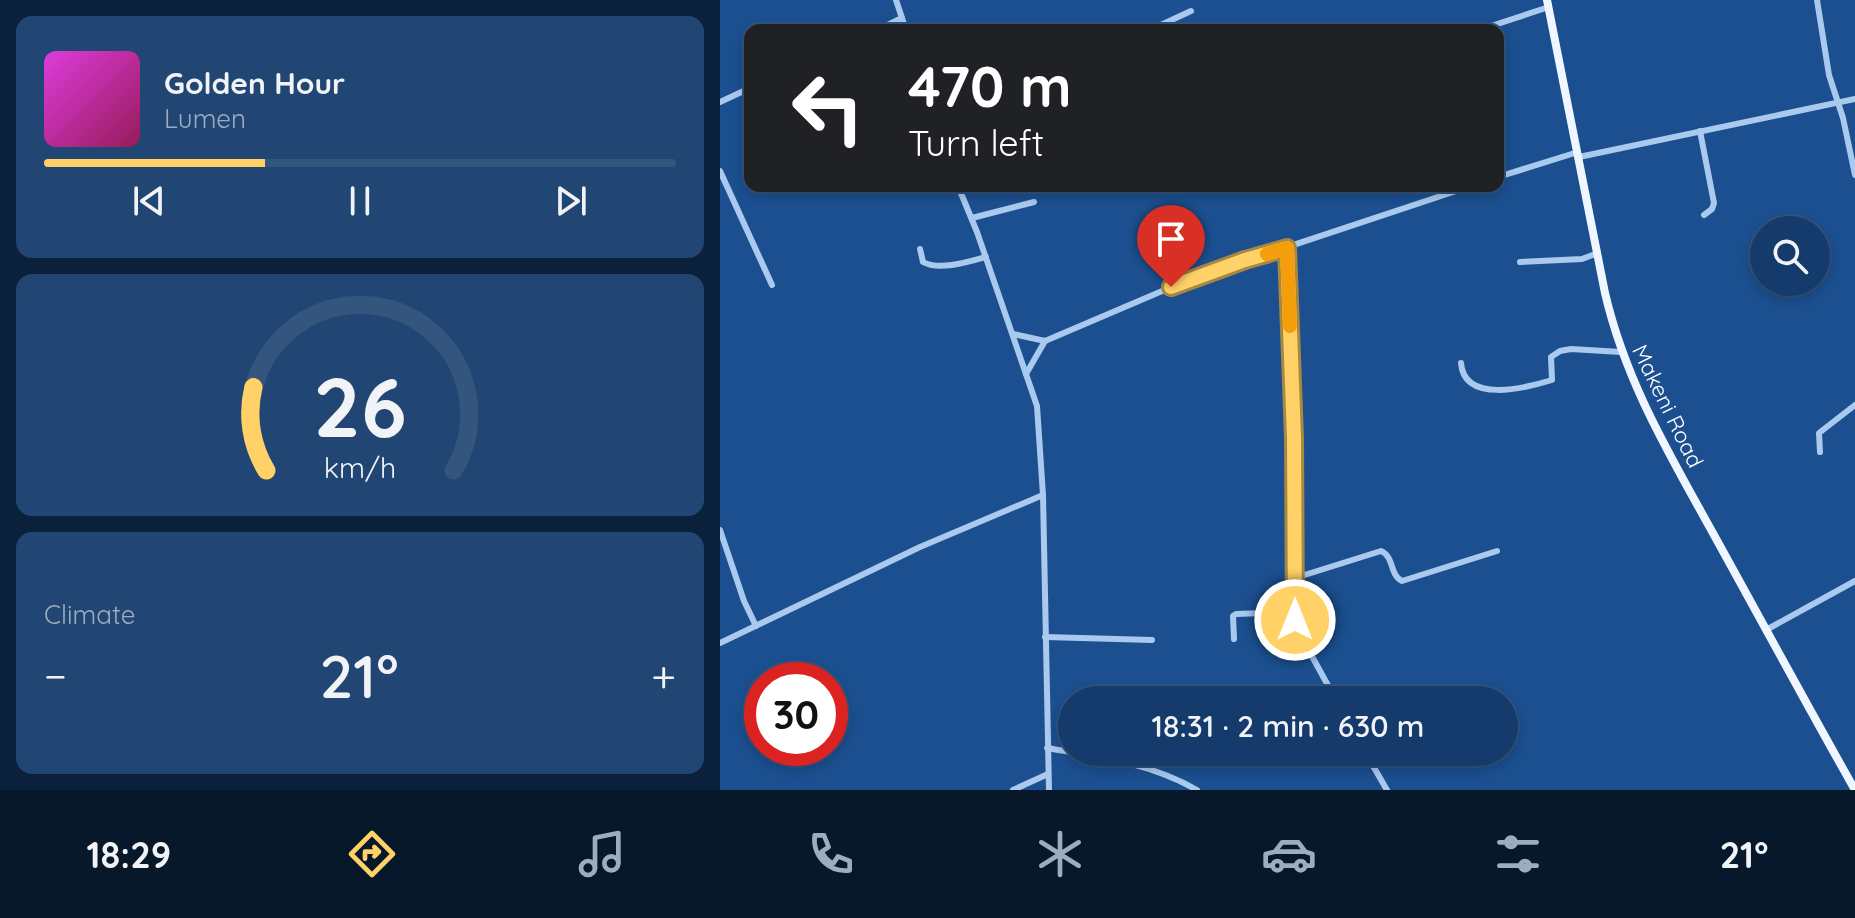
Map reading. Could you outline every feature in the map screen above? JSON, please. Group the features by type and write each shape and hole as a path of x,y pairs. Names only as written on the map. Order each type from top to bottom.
{"main road":[{"name":"Makeni Road","path":"1548,4 1607,304 1621,352 1647,414 1855,790"}],"street":[{"path":"896,0 904,24"},
{"path":"1817,0 1829,75 1839,103 1855,175"},
{"path":"1495,24 1548,4"},
{"path":"1163,24 1191,11"},
{"path":"890,24 902,18"},
{"path":"720,102 744,91"},
{"path":"1504,175 1579,154 1855,99"},
{"path":"1700,131 1714,203 1704,215"},
{"path":"720,171 772,285"},
{"path":"961,192 1037,406 1043,495 1049,790"},
{"path":"1013,334 1045,341 1188,280 1453,192"},
{"path":"972,218 1034,202"},
{"path":"1287,248 1294,438 1294,612 1297,629 1328,686"},
{"path":"920,249 923,262 929,265 947,265 986,257"},
{"path":"1520,262 1582,259 1598,253"},
{"path":"1026,374 1045,341"},
{"path":"1461,363 1462,374 1468,381 1485,388 1504,390 1552,380 1551,357 1560,351 1621,352"},
{"path":"1820,452 1819,433 1855,405"},
{"path":"720,643 920,547 1043,495"},
{"path":"720,530 744,601 756,626"},
{"path":"1295,578 1381,551 1388,555 1396,578 1402,581 1497,551"},
{"path":"1766,630 1855,581"},
{"path":"1234,639 1233,616 1236,614 1294,612"},
{"path":"1045,637 1152,640"},
{"path":"1047,748 1140,765 1172,776 1197,790"},
{"path":"1373,766 1387,790"},
{"path":"1013,790 1048,774"}],"slow traffic":[{"path":"1267,254 1287,248 1290,326"}],"route":[{"path":"1171,287 1287,248 1294,438 1295,620"}]}
